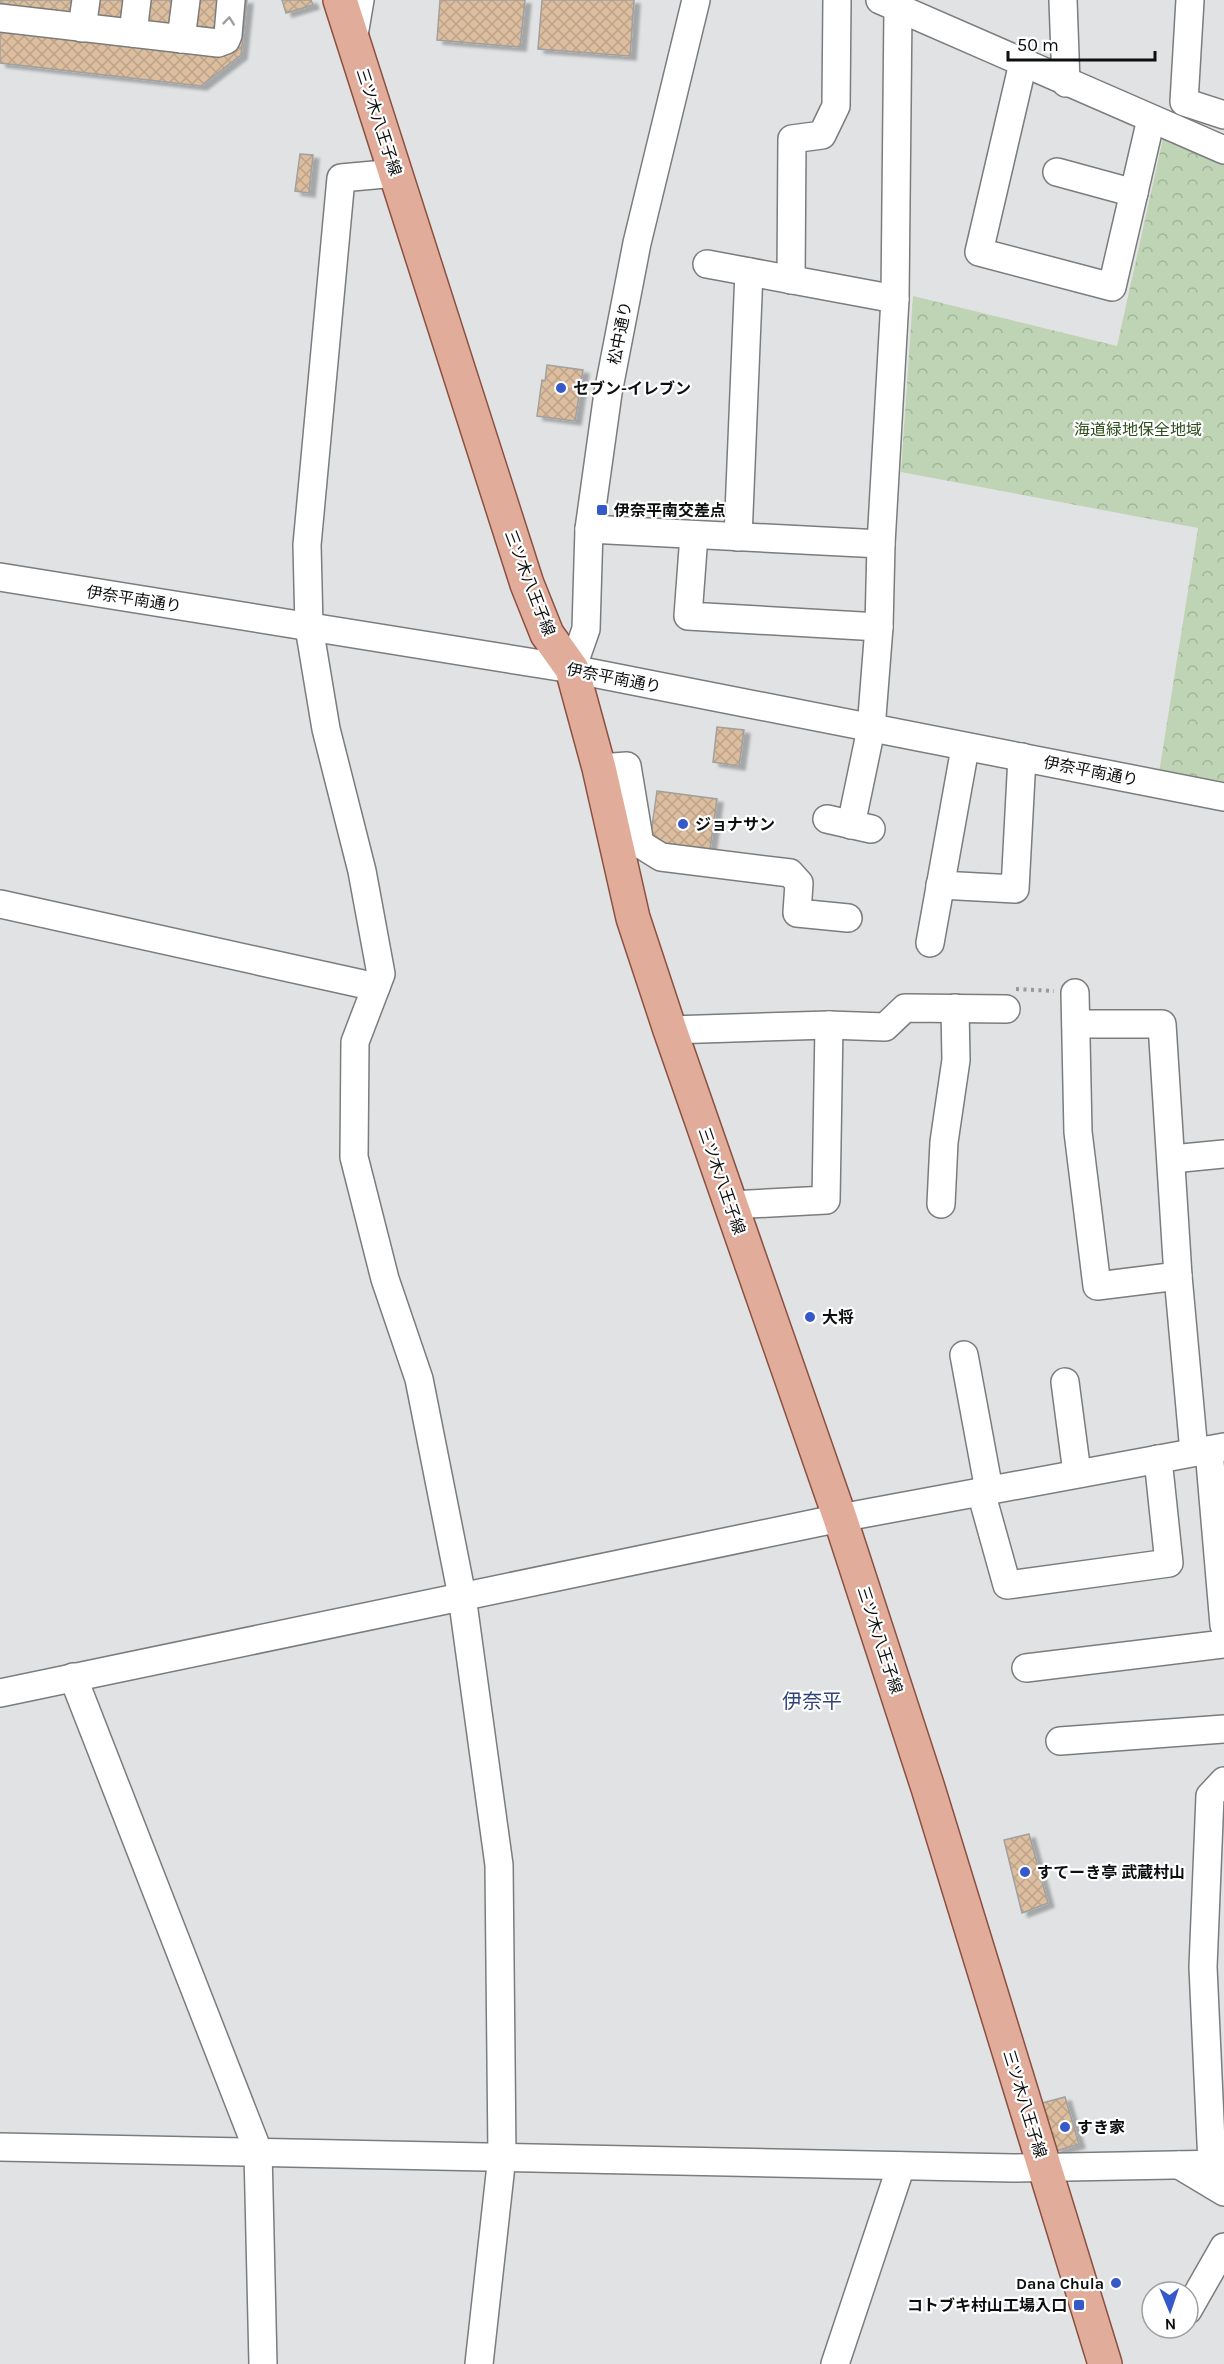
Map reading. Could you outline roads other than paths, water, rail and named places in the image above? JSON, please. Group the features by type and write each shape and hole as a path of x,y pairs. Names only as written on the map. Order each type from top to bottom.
{"main road":[{"name":"三ツ木八王子線","path":"340,0 527,584 547,634 572,669 599,768 633,918 840,1518 928,1788 1105,2364"}],"street":[{"path":"82,28 86,0"},
{"path":"133,33 137,0"},
{"path":"181,39 186,0"},
{"path":"0,18 31,11 82,28 218,43 226,40 231,0"},
{"path":"353,41 360,0"},
{"name":"松中通り","path":"572,669 586,629 589,529 608,393 638,243 696,0"},
{"path":"791,280 792,139 822,135 836,106 837,0"},
{"path":"1062,0 1066,83"},
{"path":"1180,131 1190,0"},
{"path":"850,824 871,729 879,627 881,544 895,299 889,4 1224,150"},
{"path":"1023,63 979,252 1112,287 1151,118"},
{"path":"1184,102 1224,115"},
{"path":"1057,172 1134,193"},
{"path":"396,173 341,178 307,545 309,627 326,729 362,871 381,974 355,1042 354,1157 385,1279 419,1379 462,1596 499,1865 502,2156 479,2364"},
{"path":"707,264 895,299"},
{"path":"738,537 749,272"},
{"path":"589,529 881,544"},
{"path":"694,535 688,616 879,627"},
{"name":"伊奈平南通り","path":"0,577 572,669 965,748 1224,797"},
{"path":"930,943 965,748"},
{"path":"940,885 1015,889 1022,757"},
{"path":"599,768 627,766 640,844 661,857 790,873 799,883 797,913 848,918"},
{"path":"0,904 376,987"},
{"path":"1075,993 1078,1132 1097,1286 1178,1276"},
{"path":"670,1030 830,1025 885,1027 905,1008 1006,1009"},
{"path":"942,1204 944,1142 956,1060 955,1008"},
{"path":"1076,1024 1162,1024 1178,1276 1209,1450 1220,1528 1224,1625"},
{"path":"731,1205 826,1200 830,1025"},
{"path":"1172,1159 1224,1154"},
{"path":"964,1354 985,1491 1007,1585 1169,1563 1158,1459"},
{"path":"1065,1382 1077,1473"},
{"path":"0,1693 840,1518 1209,1450"},
{"path":"1026,1668 1224,1644"},
{"path":"73,1677 258,2151 263,2364"},
{"path":"1059,1741 1224,1729"},
{"path":"0,2147 901,2166 1045,2168 1218,2164 1203,1967 1210,1796 1224,1781"},
{"path":"1178,2165 1224,2192"},
{"path":"835,2364 901,2166"},
{"path":"1200,2289 1224,2247"}],"place":[{"name":"セブン-イレブン","path":"561,388"},
{"name":"伊奈平南交差点","path":"602,510"},
{"name":"ジョナサン","path":"683,824"},
{"name":"大将","path":"810,1317"},
{"name":"すてーき亭 武蔵村山","path":"1025,1872"},
{"name":"すき家","path":"1065,2127"},
{"name":"Dana Chula","path":"1116,2283"},
{"name":"コトブキ村山工場入口","path":"1079,2305"}],"district":[{"name":"伊奈平","path":"812,1701"}],"park label":[{"name":"海道緑地保全地域","path":"1138,429"}]}
